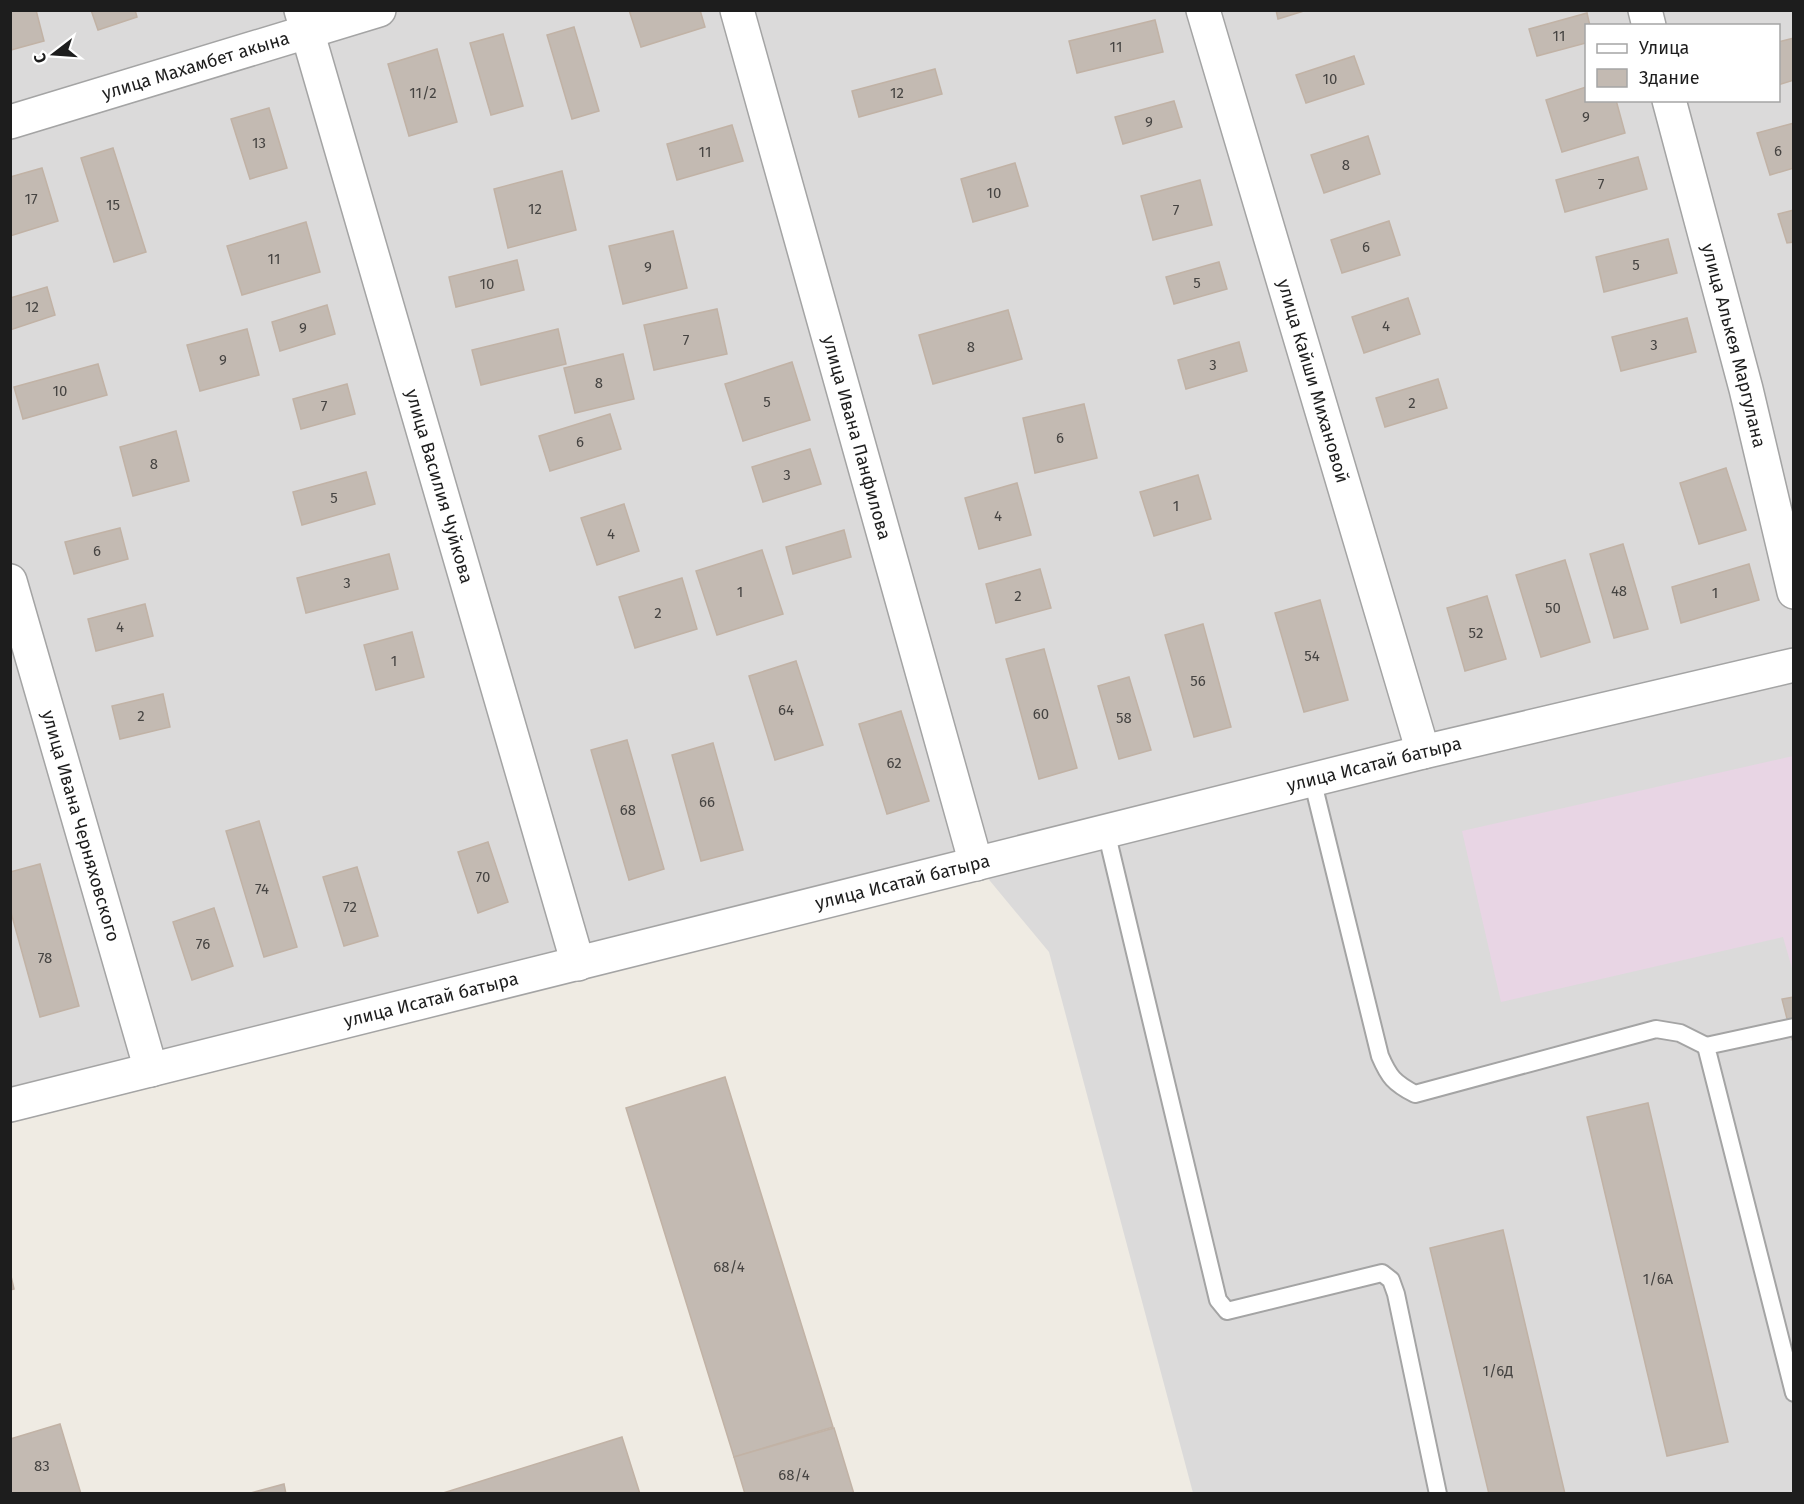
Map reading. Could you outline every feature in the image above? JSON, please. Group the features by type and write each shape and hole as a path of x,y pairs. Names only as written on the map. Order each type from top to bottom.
{"street":[{"name":"улица Махамбет акына","path":"10,122 304,21 379,10"},
{"name":"улица Ивана Панфилова","path":"737,10 976,864"},
{"name":"улица Кайши Михановой","path":"1203,10 1423,752"},
{"name":"улица Василия Чуйкова","path":"304,21 578,964"},
{"name":"улица Алькея Маргулана","path":"1670,102 1746,389 1794,592"},
{"name":"улица Ивана Черняховского","path":"10,581 151,1070"},
{"name":"улица Исатай батыра","path":"10,1105 1312,779 1794,665"}],"lane":[{"path":"1312,779 1380,1056 1386,1070 1397,1084 1415,1094 1656,1029 1680,1033 1706,1046 1794,1027"},
{"path":"1106,831 1218,1300 1227,1311 1382,1273 1391,1280 1396,1294 1438,1494"},
{"path":"1706,1046 1794,1393"}],"shaded area":[{"path":"10,11 1793,11 1793,1493 1193,1493 1049,952 976,864 11,1105"},
{"path":"1793,756 1793,972 1783,937 1501,1002 1462,831"}],"building":[{"path":"10,10 36,10 44,41 11,50"},
{"path":"91,10 135,10 137,17 98,30"},
{"path":"629,10 700,10 705,27 641,47"},
{"path":"1276,10 1307,10 1278,19"},
{"path":"1587,13 1590,24 1585,24 1585,43 1537,56 1529,29"},
{"path":"1155,20 1163,52 1077,73 1069,41"},
{"path":"574,27 599,111 572,119 547,35"},
{"path":"503,34 523,106 491,115 470,43"},
{"path":"1794,38 1794,80 1780,84 1780,42"},
{"path":"437,49 457,122 409,136 388,64"},
{"path":"1354,56 1364,84 1306,103 1296,75"},
{"path":"935,69 942,94 859,117 852,91"},
{"path":"1585,87 1585,102 1617,102 1625,133 1562,152 1546,100"},
{"path":"1174,101 1182,127 1123,144 1115,117"},
{"path":"269,108 287,168 250,179 231,119"},
{"path":"1794,123 1794,168 1770,175 1757,133"},
{"path":"732,125 743,161 677,180 667,144"},
{"path":"1368,136 1380,174 1324,193 1311,155"},
{"path":"113,148 146,252 114,262 81,158"},
{"path":"1638,157 1647,189 1565,212 1556,180"},
{"path":"1015,163 1028,206 973,222 961,179"},
{"path":"42,168 58,221 10,236 10,177"},
{"path":"562,171 576,230 508,248 494,189"},
{"path":"1200,180 1212,225 1153,240 1141,196"},
{"path":"1794,210 1794,242 1787,243 1778,214"},
{"path":"1389,221 1400,255 1342,273 1331,240"},
{"path":"306,222 320,272 242,295 227,246"},
{"path":"673,231 687,288 623,304 609,246"},
{"path":"1668,239 1677,273 1604,292 1596,257"},
{"path":"517,260 524,290 456,307 449,277"},
{"path":"1219,262 1227,289 1174,304 1166,277"},
{"path":"47,287 55,315 10,330 10,298"},
{"path":"1408,298 1420,334 1364,353 1352,317"},
{"path":"327,305 335,334 280,351 272,322"},
{"path":"717,309 727,354 654,370 644,325"},
{"path":"1008,310 1022,359 933,384 919,335"},
{"path":"1687,318 1696,352 1621,371 1612,337"},
{"path":"247,329 259,375 200,391 187,345"},
{"path":"558,329 566,364 481,385 472,350"},
{"path":"1239,342 1247,371 1186,389 1178,360"},
{"path":"623,354 634,399 575,413 564,368"},
{"path":"792,362 810,420 743,441 725,384"},
{"path":"98,364 107,395 23,419 14,387"},
{"path":"1438,379 1447,408 1385,427 1376,398"},
{"path":"347,384 355,414 301,429 293,399"},
{"path":"1084,404 1097,458 1035,473 1023,418"},
{"path":"610,414 621,449 550,471 539,436"},
{"path":"176,431 189,481 133,496 120,447"},
{"path":"810,449 821,484 763,502 752,467"},
{"path":"1726,468 1746,530 1699,544 1680,483"},
{"path":"366,472 375,504 302,525 293,492"},
{"path":"1198,475 1211,519 1154,536 1140,492"},
{"path":"1017,483 1031,535 979,549 965,498"},
{"path":"624,504 639,551 597,565 581,518"},
{"path":"120,528 128,559 74,574 65,542"},
{"path":"844,530 851,557 793,574 786,547"},
{"path":"1623,544 1648,629 1614,638 1590,554"},
{"path":"762,550 783,614 717,635 696,571"},
{"path":"389,554 398,589 306,613 297,578"},
{"path":"1565,560 1590,642 1541,657 1516,575"},
{"path":"1749,564 1759,600 1681,623 1672,587"},
{"path":"1040,569 1051,608 996,623 986,584"},
{"path":"682,578 697,629 635,648 619,597"},
{"path":"1487,596 1506,659 1465,671 1447,608"},
{"path":"1320,600 1348,700 1304,712 1275,613"},
{"path":"145,604 153,636 96,651 88,619"},
{"path":"1203,624 1231,727 1194,737 1165,635"},
{"path":"412,632 424,677 376,690 364,645"},
{"path":"1044,649 1077,768 1039,779 1006,659"},
{"path":"796,661 823,745 775,760 749,676"},
{"path":"1129,677 1151,750 1119,759 1098,686"},
{"path":"163,694 170,727 120,739 112,706"},
{"path":"901,711 929,801 887,814 859,724"},
{"path":"627,740 664,869 629,880 591,750"},
{"path":"713,743 743,850 701,861 672,755"},
{"path":"259,821 297,947 264,957 226,831"},
{"path":"488,842 508,902 478,913 458,852"},
{"path":"40,864 79,1006 40,1017 10,909 10,872"},
{"path":"357,867 378,936 344,946 323,877"},
{"path":"214,908 233,966 192,980 173,922"},
{"path":"1794,997 1794,1046 1782,999"},
{"path":"725,1077 833,1427 734,1457 626,1108"},
{"path":"1648,1103 1728,1442 1667,1456 1587,1117"},
{"path":"1503,1230 1565,1494 1489,1494 1430,1248"},
{"path":"10,1272 14,1289 10,1290"},
{"path":"60,1424 81,1494 10,1494 10,1439"},
{"path":"834,1428 854,1494 745,1494 734,1457"},
{"path":"622,1437 640,1494 440,1494"},
{"path":"284,1484 286,1494 247,1494"}]}
